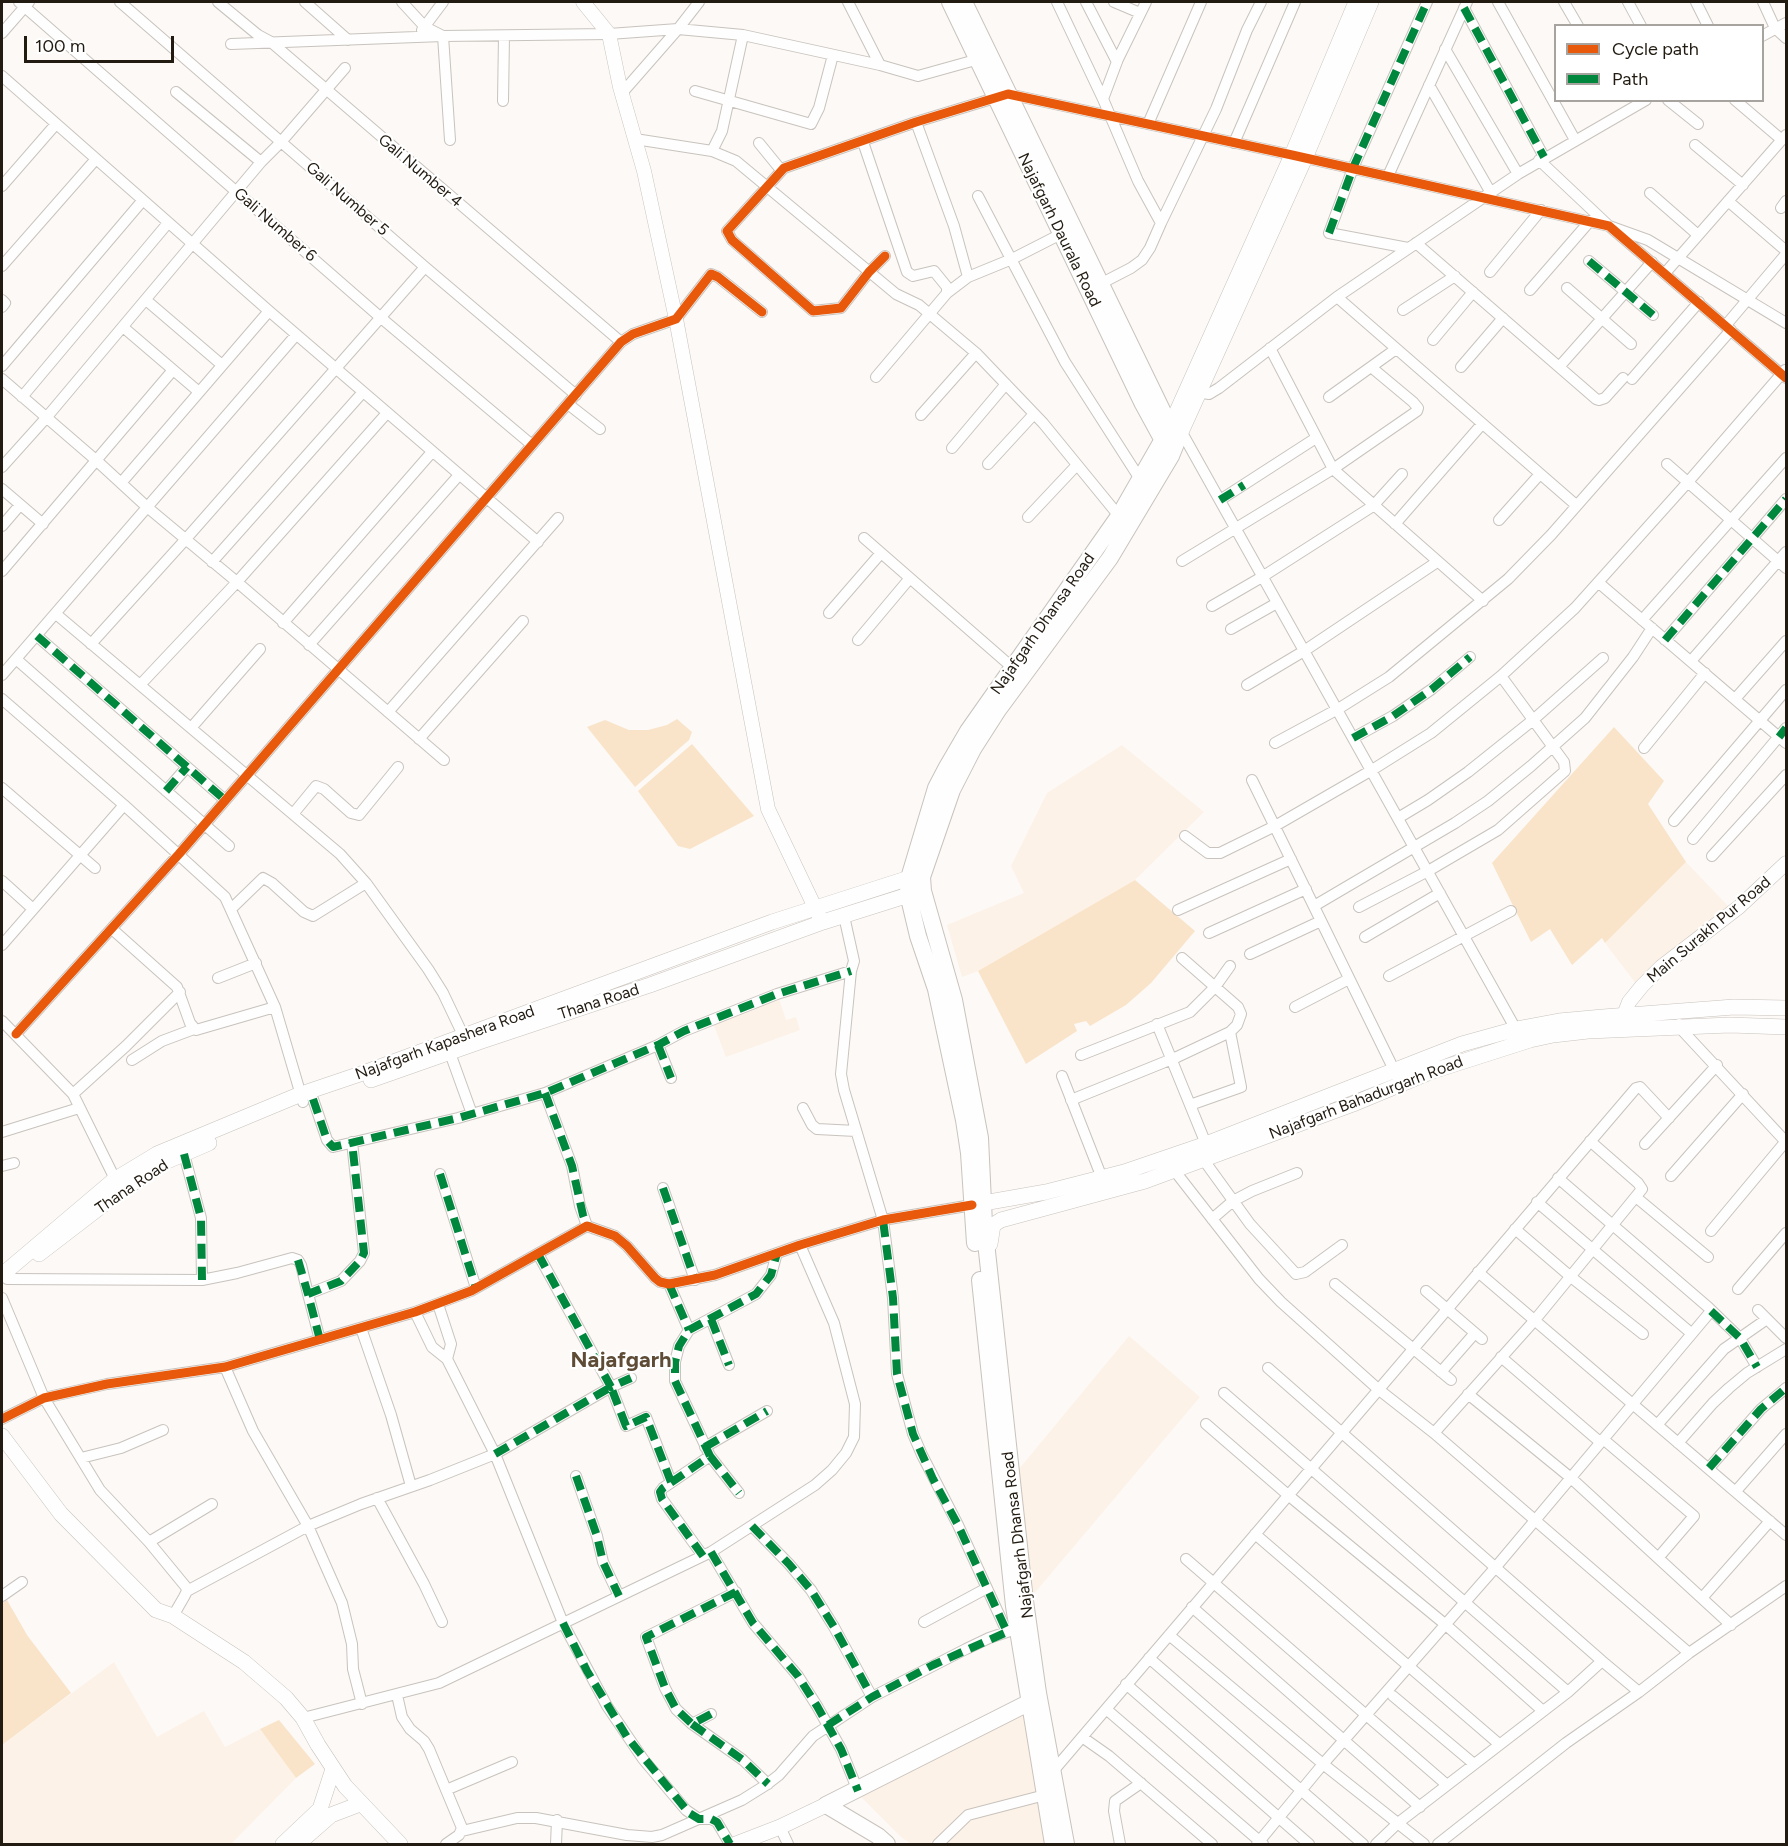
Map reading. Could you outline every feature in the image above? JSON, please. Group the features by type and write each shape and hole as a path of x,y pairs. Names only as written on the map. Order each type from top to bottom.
{"main road":[{"name":"Najafgarh Daurala Road","path":"950,2 1100,284 1173,439"},
{"name":"Najafgarh Daurala Road","path":"964,2 1061,234 1143,404 1173,439"},
{"name":"Najafgarh Dhansa Road","path":"917,885 952,790 973,749 1003,702 1110,558 1198,392 1298,156 1356,2"},
{"name":"Najafgarh Dhansa Road","path":"917,885 936,788 968,731 1119,516 1140,479 1173,439 1298,156 1371,2"},
{"name":"Najafgarh Kapashera Road","path":"118,1185 157,1154 306,1098 463,1035 815,907 917,885"},
{"name":"Thana Road","path":"3,1279 118,1185 306,1098 450,1053 650,985 844,916 917,885"},
{"path":"917,885 954,1000 980,1138 977,1204 980,1279 1012,1630 1034,1700 1053,1845"},
{"name":"Najafgarh Bahadurgarh Road","path":"977,1204 1046,1192 1205,1152 1398,1078 1430,1072 1519,1036 1553,1035 1676,1012 1734,1008 1786,1008"},
{"name":"Najafgarh Bahadurgarh Road","path":"1620,1023 1680,1028 1730,1025 1786,1027"},
{"name":"Najafgarh Bahadurgarh Road","path":"988,1261 993,1225 1001,1220 1113,1191 1174,1170 1205,1152"},
{"name":"Najafgarh Dhansa Road","path":"977,1204 984,1224 1034,1700 1054,1770 1066,1845"},
{"path":"2,1436 61,1514 156,1610 173,1616 244,1662 286,1698 303,1718 333,1769 360,1804 400,1845"},
{"path":"736,1845 858,1791 1034,1700"},
{"path":"283,1845 320,1809 333,1769"},
{"path":"298,1845 331,1815 360,1804"},
{"path":"826,1805 878,1842"}],"street":[{"name":"Gali Number 5","path":"120,2 576,395"},
{"name":"Gali Number 4","path":"218,2 258,35 271,42 621,342"},
{"path":"305,2 348,40"},
{"path":"402,2 425,27 443,36"},
{"path":"418,37 443,2"},
{"path":"583,2 609,34 635,138 676,319 768,809 823,922"},
{"path":"622,93 678,29 697,2"},
{"path":"848,2 880,65"},
{"path":"1057,2 1103,99 1138,181 1161,223"},
{"path":"1086,2 1117,62"},
{"path":"1114,2 1140,13"},
{"path":"1103,99 1117,62 1146,2"},
{"path":"1148,124 1201,2"},
{"path":"1100,284 1131,268 1142,260 1150,248 1203,137 1247,30 1261,2"},
{"path":"1234,143 1294,2"},
{"path":"1426,2 1353,168 1329,233 1412,246 1455,276 1599,400 1605,398 1628,378 1699,302"},
{"path":"1498,2 1575,140"},
{"path":"1564,2 1577,24"},
{"path":"1628,2 1640,24"},
{"path":"1696,2 1707,24"},
{"path":"1762,2 1775,28 1786,38"},
{"path":"2,33 25,3"},
{"name":"Gali Number 6","path":"25,3 237,192 532,446"},
{"path":"1388,176 1466,5"},
{"path":"1185,836 1200,848 1213,854 1226,851 1275,826 1431,733 1501,676 1558,625 1599,583 1785,373 1609,226 1542,159 1466,5"},
{"path":"1764,35 1786,23"},
{"path":"231,44 443,36 609,34 678,29 743,35 880,65 918,76 979,59"},
{"path":"250,44 258,35"},
{"path":"712,151 722,131 743,35"},
{"path":"443,36 450,140"},
{"path":"503,101 504,36"},
{"path":"1445,50 1518,174"},
{"path":"695,91 811,124 819,108 833,55"},
{"path":"2,467 193,245 261,162 345,68"},
{"path":"2,76 296,335 538,542"},
{"path":"1430,85 1487,195"},
{"path":"176,92 261,162"},
{"path":"885,256 869,272 841,308 813,311 728,235 727,231 768,188 781,170 793,164 916,122 1002,96 1109,115 1203,137 1487,195 1609,226 1648,240 1786,323"},
{"path":"1621,102 1627,111"},
{"path":"1198,392 1209,394 1219,388 1337,297 1518,174 1643,102"},
{"path":"1670,102 1698,124"},
{"path":"1666,272 1784,138 1738,102"},
{"path":"916,122 954,226 968,277"},
{"path":"2,186 56,123"},
{"path":"635,138 712,151 736,162 896,294 919,305 976,354 1034,414 1119,516"},
{"path":"862,142 905,269 913,276 934,271 947,287 948,293"},
{"path":"759,143 781,170"},
{"path":"1695,145 1743,185"},
{"path":"2,266 96,159"},
{"path":"1650,193 1698,235"},
{"path":"978,196 1065,362 1140,479"},
{"path":"2,366 143,200"},
{"path":"1275,743 1338,709 1389,677 1483,601 1526,562 1729,328 1748,299 1786,252 1728,201"},
{"path":"1490,272 1541,210"},
{"path":"1530,290 1590,221"},
{"path":"22,397 168,223"},
{"path":"876,378 948,293 968,277 1012,259 1061,234"},
{"path":"1589,261 1653,315"},
{"path":"1559,367 1653,262"},
{"path":"91,644 425,267"},
{"path":"16,1034 179,854 621,342 633,334 676,319 711,274 762,312"},
{"path":"1403,310 1455,276"},
{"path":"1567,288 1631,344"},
{"path":"1433,340 1473,292"},
{"path":"1337,297 1576,505"},
{"path":"2,300 5,303 2,307"},
{"path":"146,300 222,365"},
{"path":"121,483 269,311"},
{"path":"1461,367 1503,318"},
{"path":"123,327 199,392"},
{"path":"2,675 296,335"},
{"path":"1270,348 1333,470 1483,601"},
{"path":"1329,397 1396,349"},
{"path":"921,415 976,354"},
{"path":"1182,561 1333,470 1417,411 1416,405 1371,367"},
{"path":"2,571 173,370"},
{"path":"2,379 185,540 444,760"},
{"path":"952,448 1006,384"},
{"path":"212,562 363,392"},
{"path":"568,404 600,429"},
{"path":"140,685 237,582 387,414"},
{"path":"988,464 1034,414"},
{"path":"1395,524 1482,424"},
{"path":"1220,500 1316,438"},
{"path":"1173,439 1220,500 1519,1036"},
{"path":"283,623 432,452"},
{"path":"1642,620 1786,458"},
{"path":"1667,464 1783,564"},
{"path":"1028,517 1076,465"},
{"path":"1212,606 1263,577 1373,506 1402,474"},
{"path":"1499,520 1540,474"},
{"path":"309,645 459,475"},
{"path":"2,489 43,524"},
{"path":"1665,640 1786,499"},
{"path":"2,525 20,505"},
{"path":"388,712 558,518"},
{"path":"864,538 1013,668"},
{"path":"1690,661 1783,564 1786,552"},
{"path":"829,613 882,553"},
{"path":"1247,685 1304,651 1437,562"},
{"path":"858,640 910,578"},
{"path":"1599,583 1760,721 1784,736 1693,839"},
{"path":"1231,629 1277,603"},
{"path":"56,614 340,854 366,883 428,969 443,993 463,1035"},
{"path":"420,739 523,621"},
{"path":"1314,906 1415,848 1488,801 1585,718 1633,657 1652,628"},
{"path":"37,636 225,800"},
{"path":"1735,699 1786,641"},
{"path":"191,728 261,649"},
{"path":"1353,738 1393,716 1432,689 1470,657"},
{"path":"1398,818 1468,772 1533,720 1603,658"},
{"path":"16,659 229,846"},
{"path":"1644,748 1705,673"},
{"path":"1359,907 1428,871 1498,830 1565,771 1564,762 1501,676"},
{"path":"1674,821 1786,690"},
{"path":"2,701 124,805 218,890 231,909 256,963 275,1007 306,1098 330,1145 339,1146 472,1114 545,1093 658,1045 684,1031 777,994 851,971"},
{"path":"166,791 187,767"},
{"path":"293,814 316,786 324,789 351,813 358,814 398,767"},
{"path":"1712,856 1786,775"},
{"path":"1252,780 1398,1078"},
{"path":"2,788 95,868"},
{"path":"2,945 124,805"},
{"path":"1178,910 1291,859"},
{"name":"Main Surakh Pur Road","path":"1620,1023 1629,1002 1661,967 1739,907 1786,863"},
{"path":"231,909 264,878 304,912 313,916 366,883"},
{"path":"4,887 33,909"},
{"path":"1209,933 1306,889"},
{"path":"1365,937 1440,893"},
{"path":"1389,976 1511,911"},
{"path":"446,1845 462,1831 517,1818 557,1820 627,1835 652,1837 742,1800 779,1775 802,1746 828,1725 872,1696 933,1665 1012,1630 987,1588 958,1525 933,1479 911,1424 897,1374 893,1298 883,1221 841,1074 851,971 854,961 844,916"},
{"path":"1250,954 1321,921"},
{"path":"112,929 173,983 180,992 194,1029"},
{"path":"1071,1100 1172,1059 1230,1032 1241,1018 1238,1007 1182,958"},
{"path":"218,978 256,963"},
{"path":"1081,1055 1196,1008 1230,966"},
{"path":"1295,1007 1349,979"},
{"path":"73,1094 126,1046 180,992"},
{"path":"132,1060 162,1041 194,1029 204,1029 275,1007"},
{"path":"1676,1012 1680,1028 1717,1065 1786,1142 1711,1232"},
{"path":"2,1021 73,1094 118,1185"},
{"path":"1158,1024 1190,1105 1205,1152 1233,1201 1250,1224 1296,1274 1305,1272 1342,1245"},
{"path":"1190,1105 1241,1087 1230,1032"},
{"path":"658,1045 671,1078"},
{"path":"450,1053 472,1114"},
{"path":"1645,1144 1717,1065"},
{"path":"1062,1076 1102,1178"},
{"path":"1054,1770 1537,1202 1638,1087 1669,1118"},
{"path":"545,1093 572,1166 580,1206 587,1226"},
{"path":"1671,1176 1743,1094"},
{"path":"2,1132 79,1108"},
{"path":"803,1108 812,1125 817,1129 856,1131"},
{"path":"1434,1433 1534,1321 1636,1198 1641,1186 1590,1141"},
{"path":"308,1294 341,1281 364,1254 352,1142"},
{"path":"184,1154 201,1218 202,1280"},
{"path":"2,1166 14,1163"},
{"path":"1174,1170 1258,1279 1281,1302 1378,1389 1536,1519 1689,1653"},
{"path":"1212,1219 1233,1201 1297,1173"},
{"path":"440,1174 476,1288"},
{"path":"1558,1178 1740,1338 1757,1367"},
{"path":"663,1188 694,1280"},
{"path":"1636,1198 1708,1257"},
{"path":"1537,1202 1691,1333"},
{"path":"2,1419 44,1398 108,1384 225,1367 415,1312 476,1288 587,1226 615,1236 627,1246 646,1271 660,1282 669,1284 715,1275 800,1245 883,1221 977,1204"},
{"path":"1515,1229 1643,1334"},
{"path":"1738,1289 1786,1233"},
{"path":"303,1718 439,1683 707,1554 815,1485 832,1470 846,1453 854,1437 855,1404 848,1368 834,1323 800,1245"},
{"path":"739,1493 708,1452 675,1381 675,1362 679,1346 689,1330 756,1294 771,1275 777,1253"},
{"path":"538,1254 611,1387 626,1426 646,1417 671,1482"},
{"path":"3,1279 202,1280 292,1258 298,1260 301,1265 320,1340"},
{"path":"1478,1272 1786,1535"},
{"path":"669,1284 689,1330"},
{"path":"1335,1284 1451,1380"},
{"path":"1426,1291 1478,1336 1441,1372"},
{"path":"2,1298 44,1398 81,1458 109,1500 149,1542 184,1584 187,1591"},
{"path":"438,1304 451,1344 447,1359"},
{"path":"1758,1310 1786,1338"},
{"path":"1106,1708 1260,1844 1323,1764 1466,1602 1710,1311"},
{"path":"415,1312 432,1347 447,1359 495,1454 563,1623 587,1671 627,1737 686,1810 699,1819 711,1819 717,1822 730,1845"},
{"path":"711,1319 729,1365"},
{"path":"1657,1425 1724,1349 1767,1319"},
{"path":"361,1329 391,1414 411,1486"},
{"path":"1678,1443 1713,1403 1747,1373 1786,1349"},
{"path":"1501,1357 1694,1516 1658,1558"},
{"path":"225,1367 253,1431 308,1526 342,1603 352,1644 353,1668 363,1704"},
{"path":"1268,1368 1639,1692"},
{"path":"173,1616 187,1591 308,1526 495,1454 631,1377"},
{"path":"1709,1468 1761,1409 1786,1388"},
{"path":"1224,1393 1568,1692"},
{"path":"1468,1394 1571,1478 1731,1625"},
{"path":"768,1411 708,1452 660,1492 662,1499 736,1592 753,1623 798,1676 828,1725 858,1791"},
{"path":"1206,1424 1446,1625 1543,1711"},
{"path":"81,1458 121,1448 163,1430"},
{"path":"1736,1491 1786,1434"},
{"path":"576,1476 597,1536 603,1562 619,1596"},
{"path":"377,1498 442,1622"},
{"path":"149,1542 212,1504"},
{"path":"1702,1598 1770,1521"},
{"path":"752,1527 811,1590 872,1696"},
{"path":"1255,1534 1499,1744"},
{"path":"1186,1559 1447,1785"},
{"path":"2,1596 22,1582"},
{"path":"1438,1845 1566,1743 1639,1692 1689,1653 1786,1586"},
{"path":"924,1622 987,1588"},
{"path":"736,1592 646,1637 665,1688 676,1709 768,1784"},
{"path":"1192,1607 1420,1807"},
{"path":"1169,1635 1424,1845"},
{"path":"1149,1658 1363,1845"},
{"path":"1376,1845 1398,1823 1568,1692 1602,1661"},
{"path":"1126,1684 1309,1845"},
{"path":"397,1695 402,1717 429,1749 462,1831"},
{"path":"1393,1696 1474,1764"},
{"path":"692,1724 711,1714"},
{"path":"1082,1737 1109,1756 1210,1844"},
{"path":"446,1790 512,1762"},
{"path":"1120,1845 1114,1811 1115,1801 1141,1783"},
{"path":"938,1845 968,1815 1045,1795"},
{"path":"556,1845 557,1820"},
{"path":"780,1827 788,1845"}],"shaded area":[{"path":"677,719 692,732 689,740 635,787 587,727 605,720 629,730 648,730 667,725"},
{"path":"1614,727 1664,781 1648,804 1686,862 1605,943 1602,938 1572,965 1550,929 1531,942 1492,863"},
{"path":"692,744 754,816 690,849 678,846 638,791"},
{"path":"1122,745 1204,812 1135,880 978,971 962,977 947,925 1024,893 1011,866 1047,793"},
{"path":"1686,862 1729,907 1637,985 1605,943"},
{"path":"1135,880 1195,931 1151,983 1126,1005 1090,1026 1086,1021 1074,1024 1077,1031 1026,1064 978,971"},
{"path":"779,999 786,1020 796,1017 800,1030 726,1057 713,1023"},
{"path":"1129,1336 1200,1397 1033,1595 1019,1469"},
{"path":"7,1600 27,1635 71,1693 2,1745 2,1603"},
{"path":"114,1662 157,1737 204,1711 225,1747 260,1729 296,1778 231,1844 2,1844 2,1745"},
{"path":"1026,1712 1046,1844 911,1844 859,1795"},
{"path":"279,1720 315,1764 296,1778 260,1729"}],"marked path":[{"path":"1329,233 1353,168 1427,2"},
{"path":"1464,8 1544,157"},
{"path":"1589,261 1653,315"},
{"path":"1220,500 1244,485"},
{"path":"1665,640 1786,499"},
{"path":"37,636 225,800"},
{"path":"1353,738 1393,716 1432,689 1470,657"},
{"path":"1779,737 1786,728"},
{"path":"166,791 187,767"},
{"path":"313,1099 327,1140 333,1147 458,1118 545,1093 658,1045 684,1031 777,994 851,971"},
{"path":"658,1045 671,1078"},
{"path":"545,1093 572,1166 583,1215 587,1226 591,1227"},
{"path":"320,1340 308,1294 341,1281 360,1261 364,1253 352,1142"},
{"path":"184,1154 201,1218 202,1280"},
{"path":"440,1174 476,1288"},
{"path":"663,1188 695,1280"},
{"path":"828,1725 872,1697 933,1665 1007,1632 913,1434 897,1374 893,1298 883,1220"},
{"path":"703,1556 662,1499 660,1492 710,1456 675,1381 675,1362 679,1346 689,1330 756,1294 771,1275 777,1253"},
{"path":"538,1254 611,1387 631,1378"},
{"path":"298,1260 308,1294"},
{"path":"669,1284 689,1330"},
{"path":"1711,1311 1740,1338 1757,1367"},
{"path":"711,1319 729,1365"},
{"path":"495,1454 611,1387 626,1426 646,1417 671,1482"},
{"path":"1709,1468 1761,1409 1786,1388"},
{"path":"705,1447 767,1411"},
{"path":"710,1456 739,1493"},
{"path":"576,1476 597,1536 603,1562 619,1596"},
{"path":"752,1526 811,1590 872,1697"},
{"path":"711,1552 753,1623 798,1676 817,1706 841,1749 858,1791"},
{"path":"711,1714 692,1724 676,1709 665,1688 646,1637 736,1592"},
{"path":"563,1623 587,1671 627,1737 689,1813 699,1819 711,1819 717,1822 730,1844"},
{"path":"692,1724 743,1760 768,1784"}],"cycle path":[{"path":"885,256 869,272 841,308 813,311 732,240 727,231 784,168 916,122 1008,94 1609,226 1786,378"},
{"path":"16,1034 179,854 621,342 633,334 676,319 711,274 762,312"},
{"path":"2,1419 44,1398 107,1384 225,1367 415,1312 471,1291 587,1226 615,1236 655,1278 669,1284 715,1275 800,1245 883,1220 972,1205"}],"district":[{"name":"Najafgarh","path":"621,1361"}]}
